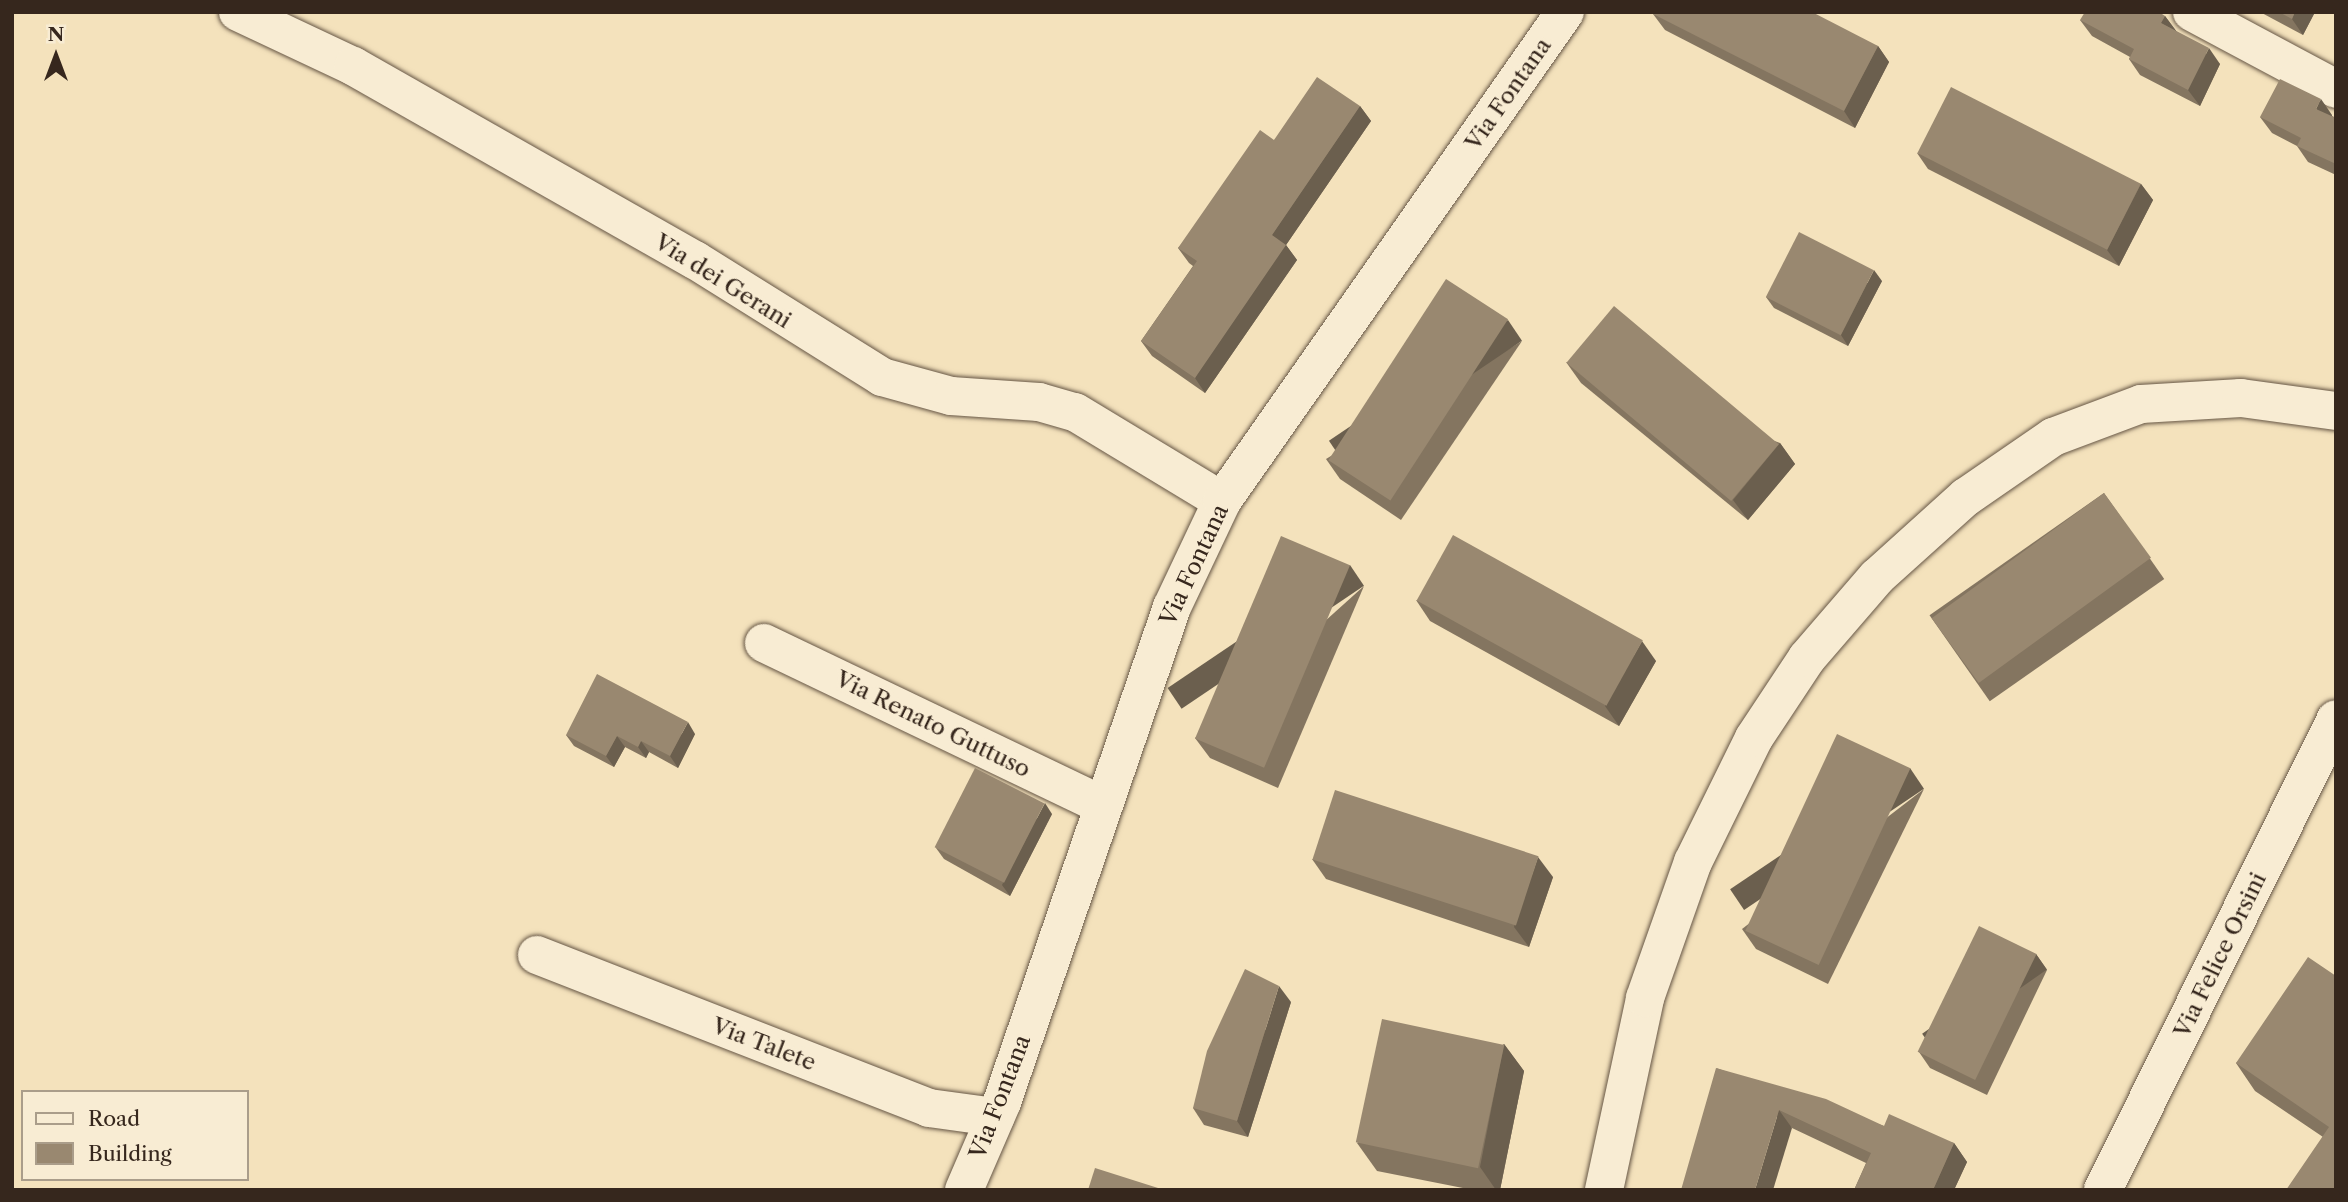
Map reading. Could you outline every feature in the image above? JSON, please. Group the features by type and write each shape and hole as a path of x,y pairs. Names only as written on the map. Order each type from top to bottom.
{"street":[{"name":"Via dei Gerani","path":"238,12 353,66 695,260 882,377 951,396 1039,402 1075,412 1222,501"},
{"name":"Via Fontana","path":"964,1190 995,1117 1172,607 1222,501 1565,12"},
{"path":"2192,12 2336,89"},
{"path":"1604,1190 1645,998 1693,862 1754,738 1807,658 1877,577 1966,497 2053,437 2141,404 2241,398 2336,411"},
{"name":"Via Renato Guttuso","path":"764,643 1102,805"},
{"name":"Via Felice Orsini","path":"2103,1190 2336,719"},
{"name":"Via Talete","path":"537,955 929,1108 995,1117"}],"building":[{"path":"1812,12 1878,46 1844,111 1653,14"},
{"path":"2085,12 2159,12 2165,16 2161,23 2209,48 2188,90 2129,59 2134,49 2080,20"},
{"path":"2279,12 2295,12 2292,19"},
{"path":"1317,77 1360,106 1272,235 1286,245 1195,378 1141,341 1197,261 1178,248 1260,130 1274,140"},
{"path":"2280,79 2321,99 2316,109 2336,118 2336,164 2297,146 2301,138 2260,117"},
{"path":"1951,87 2141,184 2107,250 1917,153"},
{"path":"1799,232 1874,270 1841,335 1766,297"},
{"path":"1446,279 1508,319 1390,500 1328,460"},
{"path":"1614,306 1779,444 1731,501 1566,363"},
{"path":"2104,493 2151,558 1979,683 1932,618"},
{"path":"1453,535 1643,640 1606,706 1417,601"},
{"path":"1281,536 1350,565 1264,768 1195,739"},
{"path":"597,674 688,722 670,756 641,741 638,747 617,736 606,756 566,735"},
{"path":"1837,734 1910,768 1819,965 1745,931"},
{"path":"975,768 1044,803 1004,883 935,847"},
{"path":"1335,790 1539,856 1516,926 1312,859"},
{"path":"1979,926 2037,954 1975,1080 1918,1052"},
{"path":"2308,957 2336,976 2336,1190 2286,1190 2329,1127 2236,1063"},
{"path":"1245,969 1279,986 1237,1121 1193,1108 1207,1051"},
{"path":"1382,1019 1504,1045 1478,1168 1356,1142"},
{"path":"1716,1068 1826,1099 1884,1126 1889,1114 1954,1143 1933,1190 1854,1190 1871,1153 1779,1110 1755,1190 1681,1190"},
{"path":"1095,1168 1158,1188 1158,1190 1088,1190"}]}
